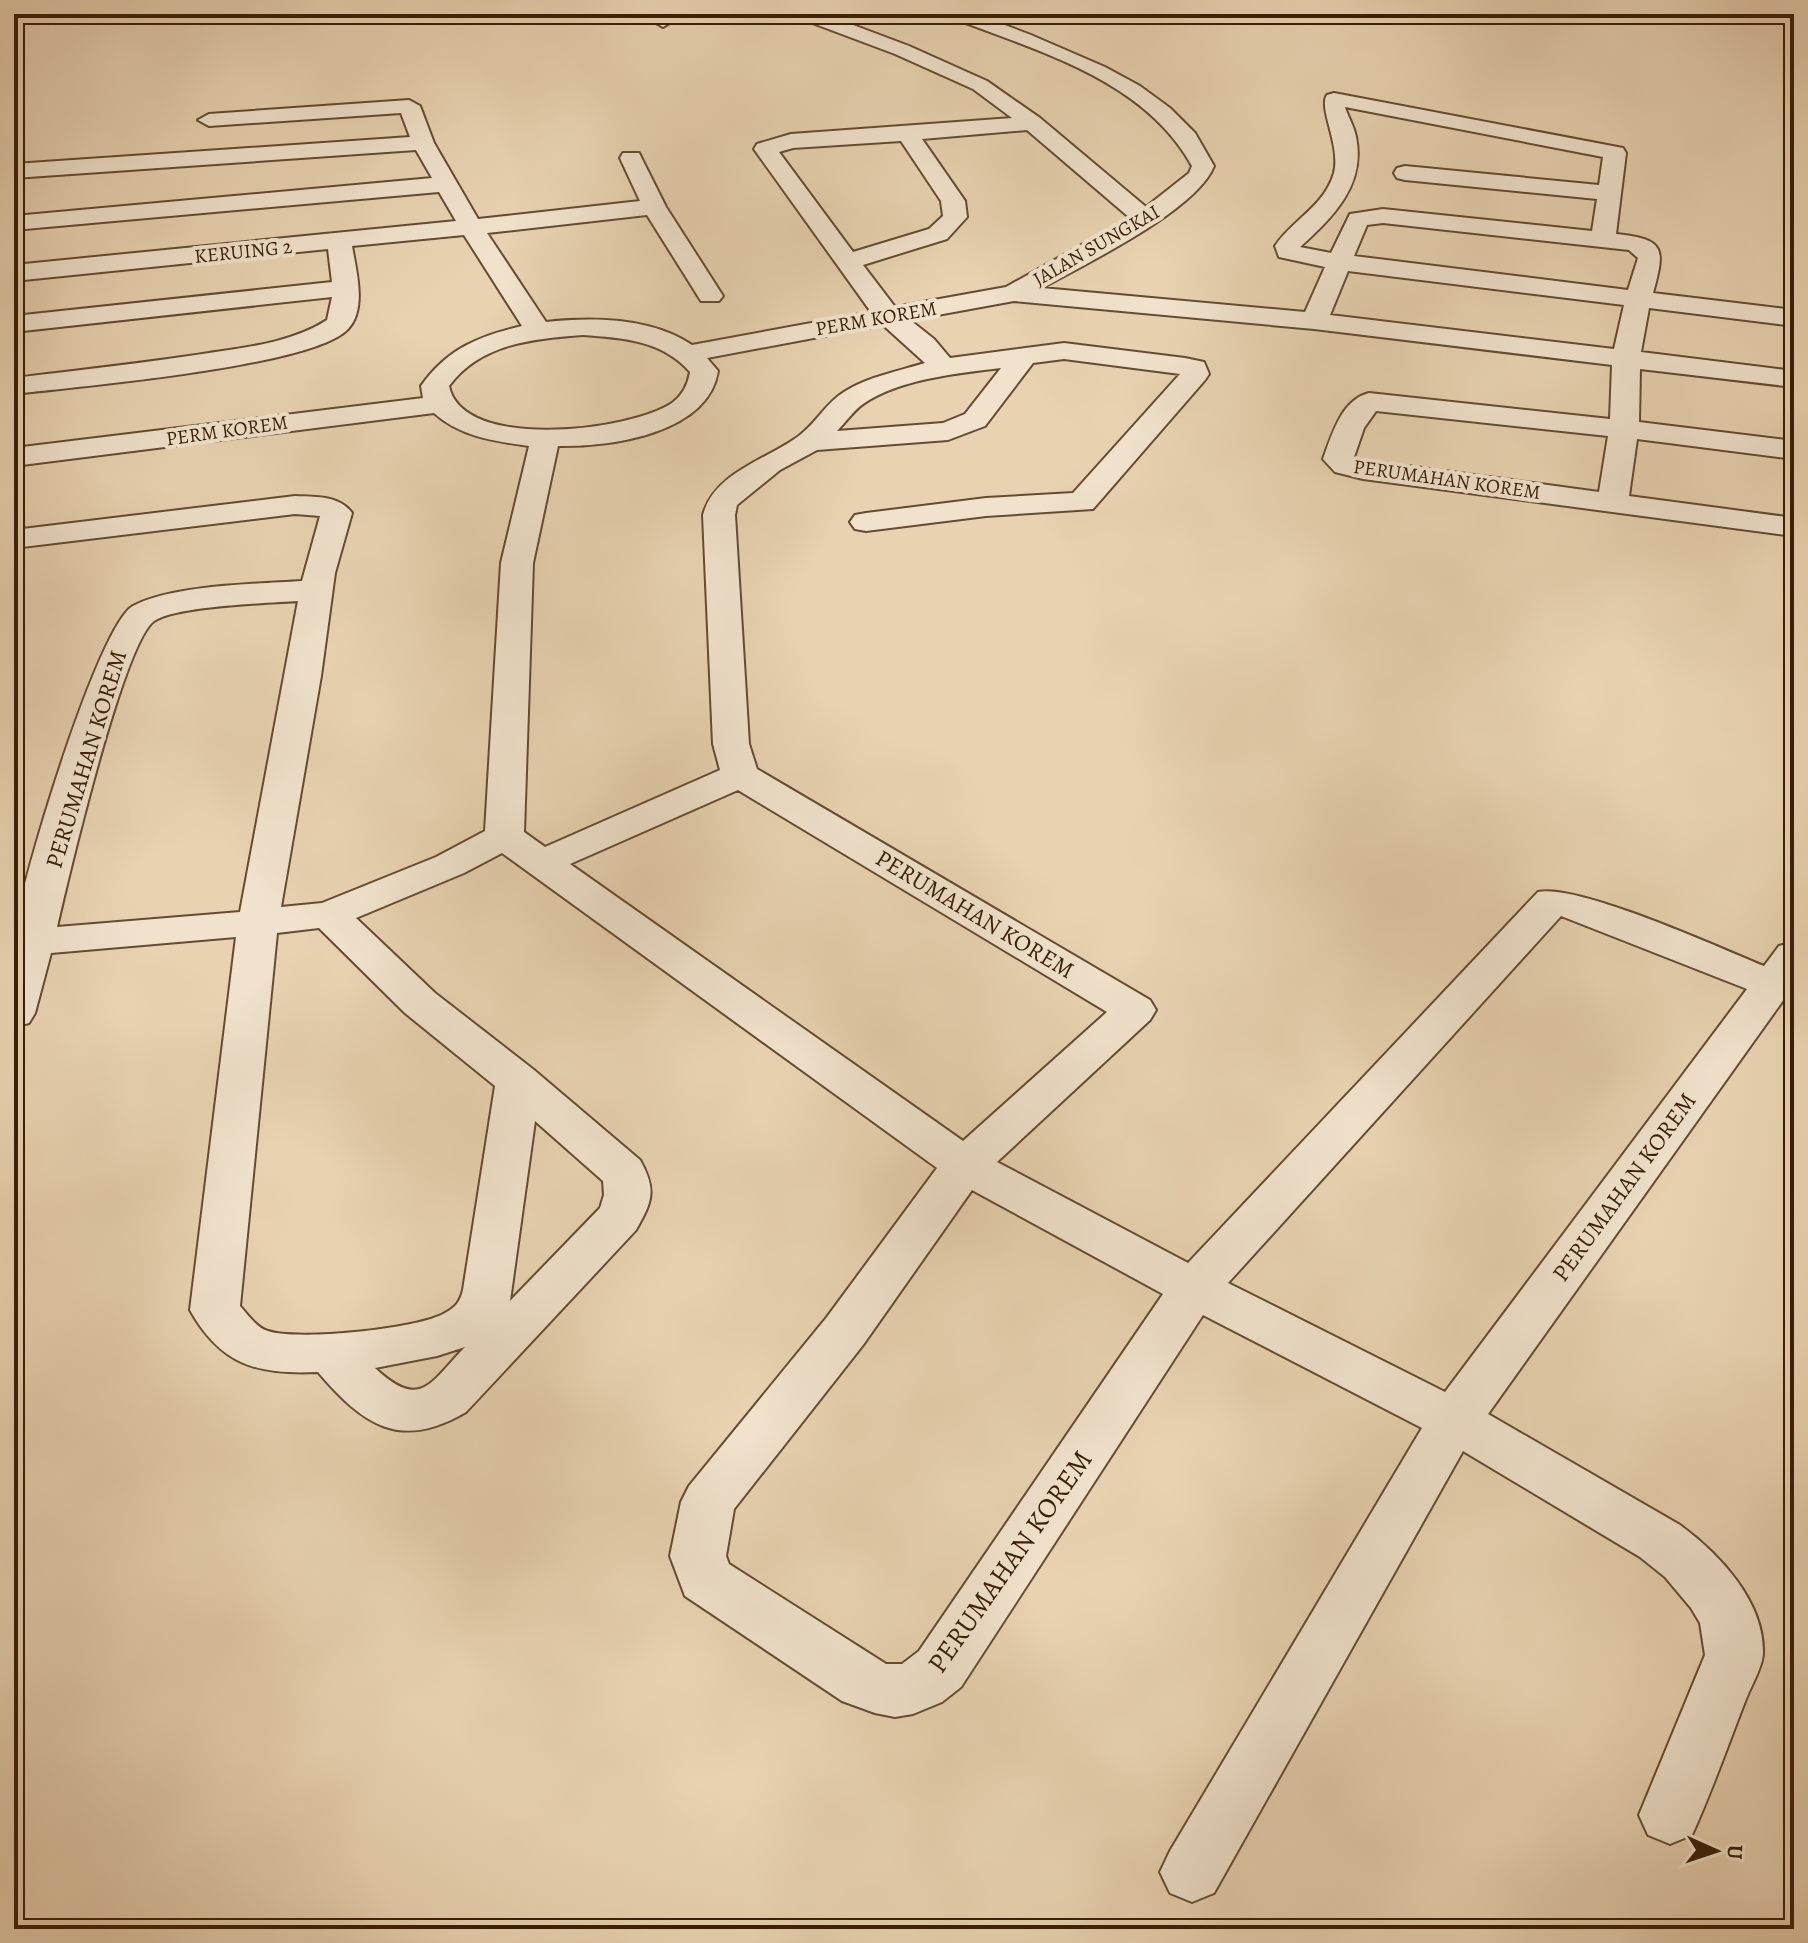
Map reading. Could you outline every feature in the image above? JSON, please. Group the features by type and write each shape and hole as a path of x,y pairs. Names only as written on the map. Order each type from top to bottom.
{"street":[{"path":"806,14 902,50 980,85 1032,123 1146,219"},
{"name":"JALAN SUNGKAI","path":"959,14 1103,73 1138,93 1184,136 1203,166 1199,176 1146,219 1014,293"},
{"path":"1742,14 1794,18"},
{"path":"1332,75 1333,106 1344,131 1349,161 1344,182 1324,212 1287,246 1288,252 1300,257 1794,318"},
{"path":"1334,99 1615,153 1603,239"},
{"path":"209,120 402,105 411,108 423,143 446,184 538,331"},
{"path":"943,367 924,345 888,316 765,149 791,141 1032,123"},
{"path":"844,256 938,234 955,217 953,201 907,134"},
{"path":"16,173 423,143"},
{"path":"1383,216 1405,173 1407,148"},
{"path":"631,158 654,207 710,296"},
{"path":"1405,173 1610,193"},
{"path":"14,223 446,184"},
{"name":"KERUING 2","path":"14,273 654,207"},
{"path":"1314,321 1358,219 1383,216 1636,243 1648,252 1650,258 1626,359 1624,429 1613,503 1794,527"},
{"path":"14,386 286,349 328,334 339,324 345,288 339,240"},
{"path":"1083,254 1109,274 1167,308"},
{"path":"14,324 345,288"},
{"path":"1014,293 1314,321 1794,379"},
{"name":"PERM KOREM","path":"691,353 1014,293"},
{"path":"583,327 627,330 664,339 691,353 704,371 700,391 679,411 642,427 596,437 545,440 498,434 461,422 440,404 435,386 445,368 468,352 499,339 538,331 583,327"},
{"path":"540,863 740,775 731,744 719,515 722,502 769,464 810,442 861,394 943,367 1026,354 1079,353 1194,368 1195,374 1082,502 986,507 866,522"},
{"path":"810,442 948,431 964,427 975,420 1026,354"},
{"name":"PERUMAHAN KOREM","path":"1613,503 1363,470 1346,466 1338,459 1348,432 1362,407 1369,402 1794,450"},
{"name":"PERM KOREM","path":"14,457 440,404"},
{"path":"504,836 517,563 545,440"},
{"path":"14,539 310,504 336,513 317,589 258,923 215,1310 236,1336 258,1350 332,1354 492,1327"},
{"name":"PERUMAHAN KOREM","path":"14,1013 90,730 118,651 134,619 160,608 317,589"},
{"name":"PERUMAHAN KOREM","path":"740,775 1135,1010 965,1165 845,1331 708,1502 700,1532 698,1556 705,1579 863,1683 885,1691 919,1688 940,1669 1194,1288 1552,901 1783,970 1454,1420 1192,1872"},
{"path":"504,836 965,1165 1194,1288 1454,1420 1685,1560 1711,1591 1728,1619 1734,1655 1670,1815"},
{"path":"33,941 329,915 450,865 504,836"},
{"path":"329,915 420,1003 518,1081 623,1172 629,1183 628,1197 619,1218 492,1327 448,1398 433,1409 415,1414 392,1410 361,1387 332,1354"},
{"path":"492,1327 484,1305 518,1081"}]}
